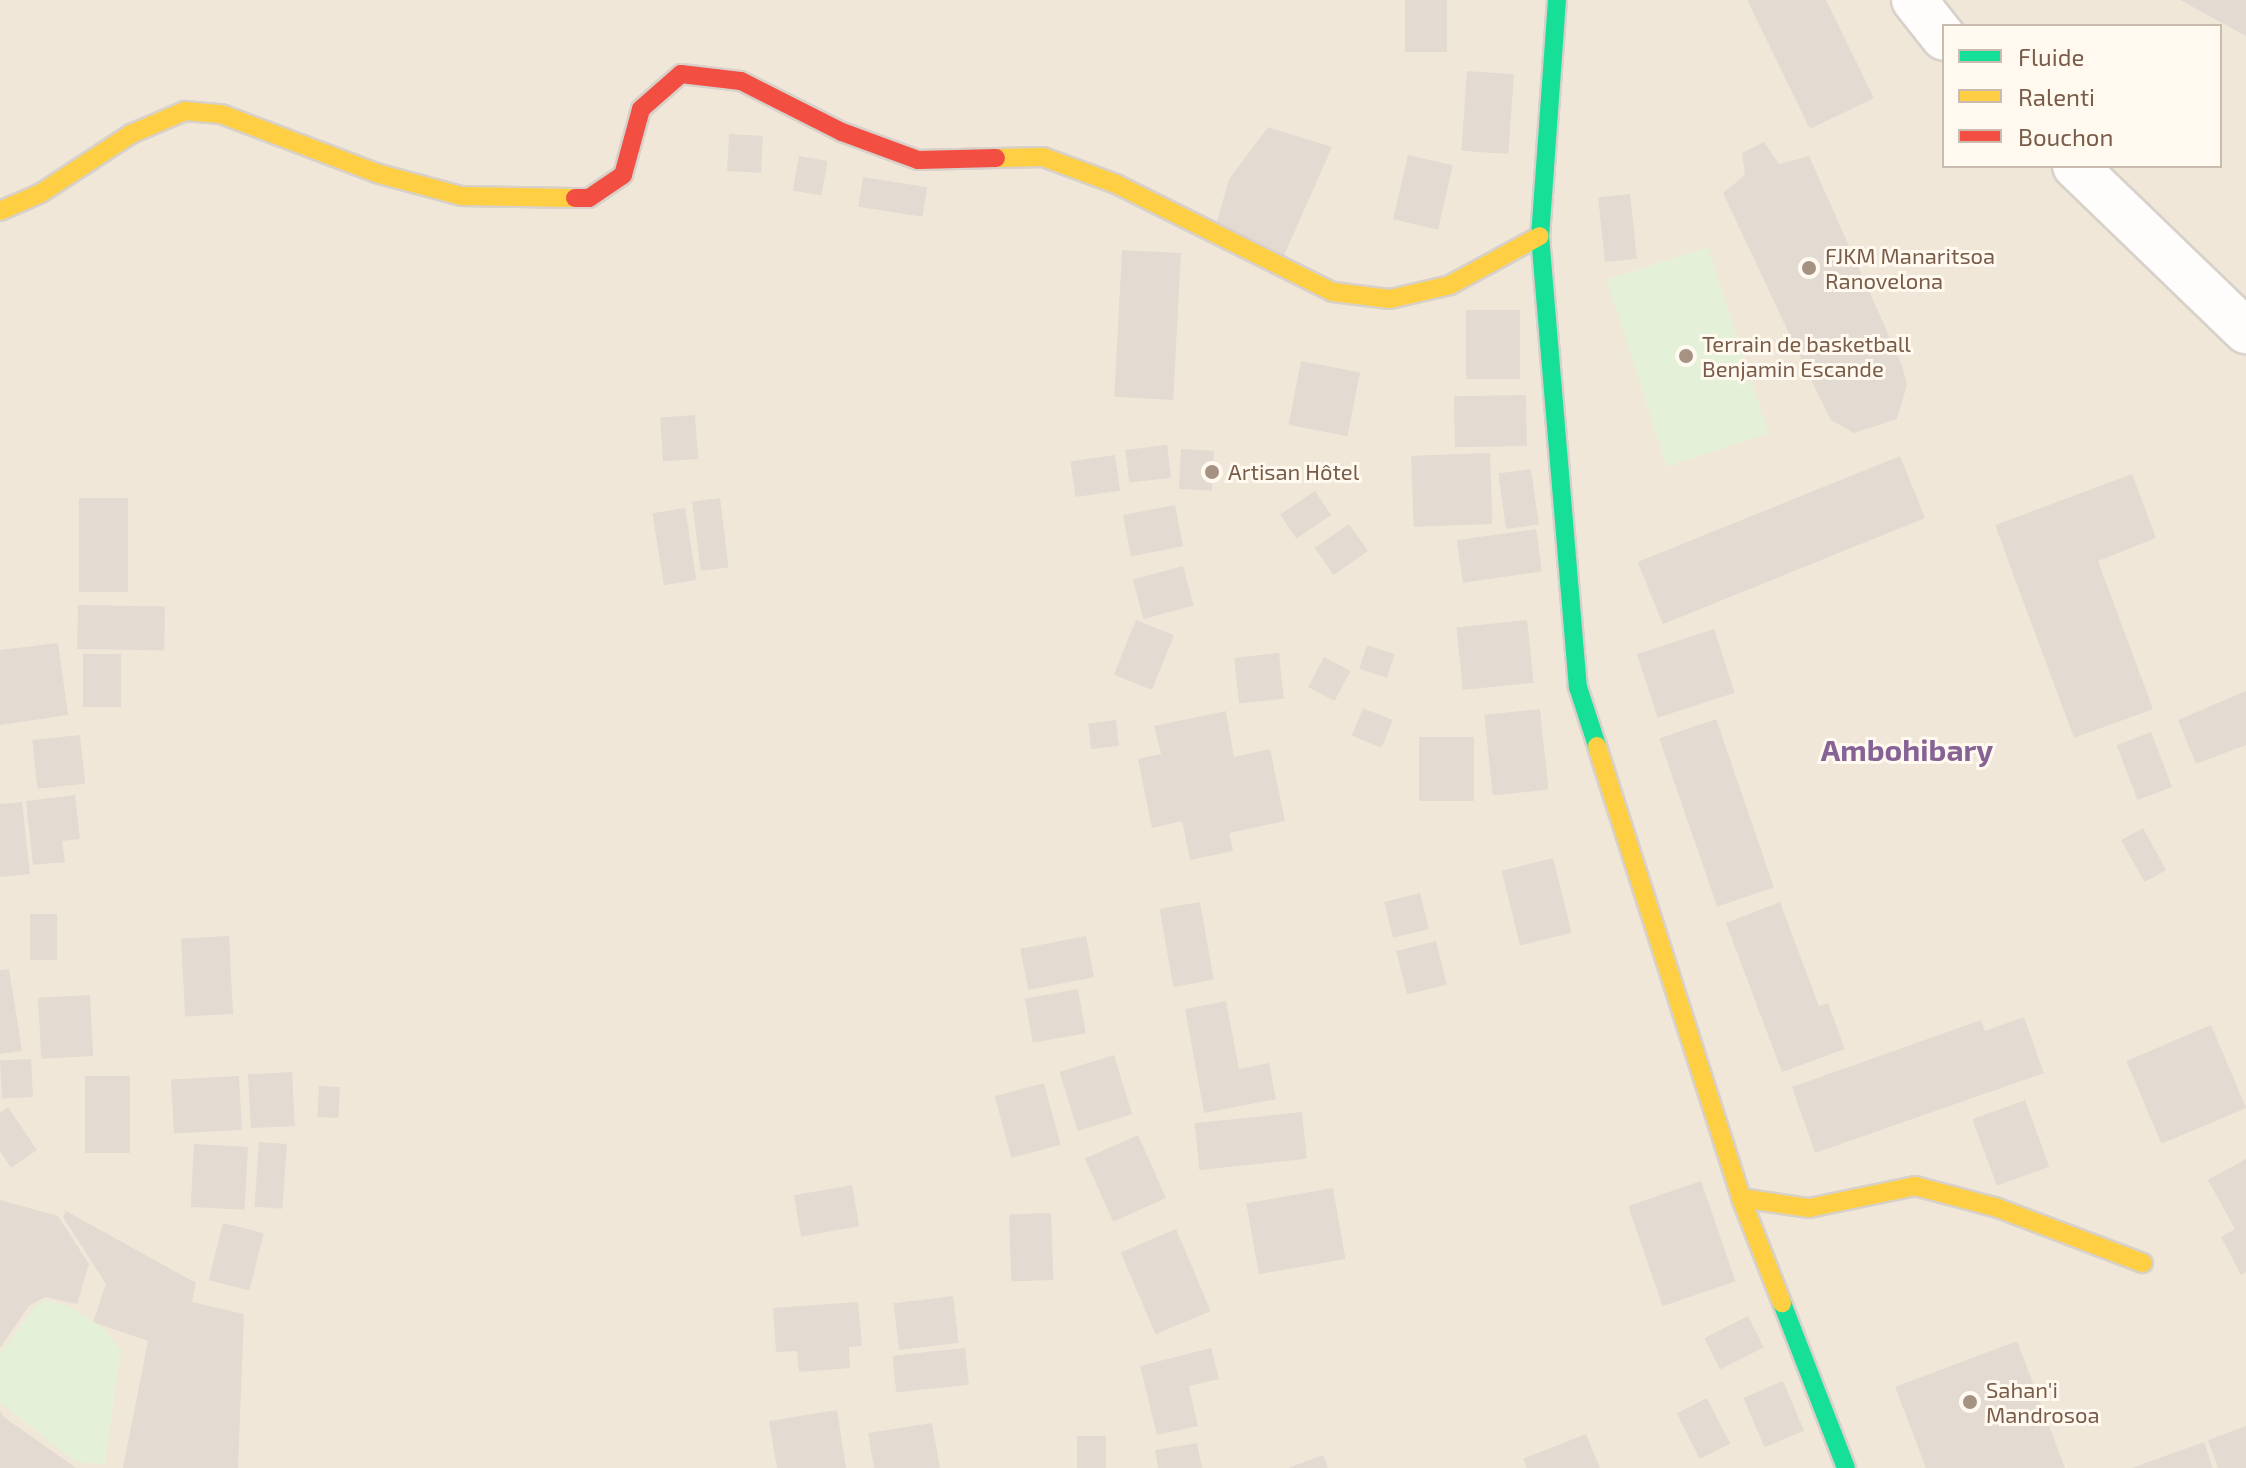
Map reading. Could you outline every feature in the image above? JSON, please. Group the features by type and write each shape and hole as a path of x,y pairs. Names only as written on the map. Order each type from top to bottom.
{"street":[{"path":"1557,0 1540,236 1578,687 1741,1198 1846,1468"},
{"path":"1914,0 1942,35"},
{"path":"0,211 41,193 131,134 185,111 221,114 376,173 461,196 589,198 623,175 641,109 681,74 741,81 842,132 918,160 1043,157 1116,184 1333,292 1390,299 1450,285 1540,236"},
{"path":"2077,168 2246,331"},
{"path":"1741,1198 1809,1208 1915,1186 1998,1208 2143,1263"}],"shaded area":[{"path":"0,0 2246,0 2246,1468 0,1468"}],"green space":[{"name":"Terrain de basketball Benjamin Escande","path":"1708,247 1769,433 1667,466 1606,280"},
{"path":"46,1300 70,1307 103,1328 121,1351 105,1464 76,1462 0,1403 0,1354 35,1306"}],"building":[{"path":"1405,0 1447,0 1447,52 1405,52"},
{"path":"1747,0 1826,0 1874,98 1810,129"},
{"path":"2180,0 2246,0 2246,36"},
{"path":"1467,71 1514,74 1508,154 1461,151"},
{"path":"1268,127 1332,147 1282,260 1215,229 1229,179"},
{"path":"729,134 763,136 761,173 727,171"},
{"name":"FJKM Manaritsoa Ranovelona","path":"1764,142 1779,164 1809,156 1902,365 1907,385 1897,419 1854,433 1831,420 1811,380 1723,193 1745,175 1742,153"},
{"path":"1408,155 1453,165 1438,230 1393,219"},
{"path":"799,156 828,161 821,196 793,190"},
{"path":"863,177 927,187 923,217 858,207"},
{"path":"1630,194 1637,259 1605,262 1598,197"},
{"path":"1122,250 1181,253 1173,400 1114,397"},
{"path":"1466,310 1520,310 1520,379 1466,379"},
{"path":"1301,361 1360,372 1347,436 1289,425"},
{"path":"1526,395 1527,446 1455,447 1454,396"},
{"path":"695,415 698,459 663,461 660,417"},
{"path":"1167,445 1171,478 1129,483 1125,450"},
{"path":"1181,449 1214,451 1212,491 1179,489"},
{"path":"1490,453 1492,524 1414,527 1411,456"},
{"path":"1115,455 1120,491 1075,497 1070,461"},
{"path":"1900,456 1925,518 1663,624 1638,562"},
{"path":"1531,469 1539,524 1506,529 1498,474"},
{"path":"2132,474 2156,538 2098,561 2153,709 2074,738 1995,525"},
{"path":"1315,491 1331,515 1296,539 1280,514"},
{"path":"79,498 128,498 128,592 79,592"},
{"path":"720,498 729,567 701,571 692,501"},
{"path":"1175,505 1183,546 1131,556 1123,515"},
{"path":"685,508 696,580 664,585 652,513"},
{"path":"1349,524 1368,551 1334,575 1315,548"},
{"path":"1536,529 1542,572 1463,583 1457,540"},
{"path":"1183,566 1194,606 1143,619 1133,579"},
{"path":"78,605 165,607 164,651 77,649"},
{"path":"1136,620 1174,635 1152,690 1114,675"},
{"path":"1527,620 1534,683 1463,690 1456,627"},
{"path":"1714,629 1735,693 1658,718 1637,654"},
{"path":"58,643 68,715 0,725 0,650"},
{"path":"1367,645 1395,654 1387,678 1359,669"},
{"path":"1279,653 1284,699 1239,703 1234,658"},
{"path":"83,654 121,654 121,707 83,707"},
{"path":"1324,657 1350,671 1335,701 1308,687"},
{"path":"2246,691 2246,745 2196,764 2178,720"},
{"path":"1363,708 1393,720 1381,748 1352,736"},
{"path":"1540,709 1548,790 1493,795 1484,715"},
{"path":"1226,711 1234,757 1270,749 1285,821 1229,833 1233,851 1190,860 1182,821 1152,828 1138,759 1161,754 1154,726"},
{"path":"1716,719 1774,887 1717,907 1659,739"},
{"path":"1116,720 1119,746 1091,749 1088,723"},
{"path":"2151,732 2172,787 2138,800 2116,745"},
{"path":"80,735 85,784 37,789 32,740"},
{"path":"1419,737 1474,737 1474,801 1419,801"},
{"path":"75,795 80,839 62,841 65,862 33,865 26,801"},
{"path":"22,802 30,874 0,877 0,804"},
{"path":"2143,828 2166,870 2144,882 2121,840"},
{"path":"1553,858 1572,933 1520,946 1502,871"},
{"path":"1420,893 1429,929 1393,938 1384,902"},
{"path":"1200,902 1214,980 1173,987 1160,909"},
{"path":"1780,902 1819,1006 1828,1003 1845,1049 1782,1072 1726,923"},
{"path":"30,914 57,914 57,960 30,960"},
{"path":"229,936 233,1014 185,1016 181,939"},
{"path":"1086,936 1094,977 1028,990 1020,949"},
{"path":"1436,941 1447,985 1407,995 1396,951"},
{"path":"9,969 22,1051 0,1054 0,970"},
{"path":"1078,989 1086,1033 1033,1043 1025,998"},
{"path":"90,995 93,1056 41,1059 38,998"},
{"path":"1226,1001 1239,1069 1269,1063 1276,1099 1204,1113 1185,1009"},
{"path":"2024,1017 2044,1073 1815,1153 1792,1087 1981,1020 1985,1031"},
{"path":"2211,1025 2246,1108 2161,1144 2126,1061"},
{"path":"1114,1055 1132,1114 1078,1131 1059,1072"},
{"path":"31,1059 33,1097 2,1099 0,1061"},
{"path":"292,1072 295,1126 251,1128 248,1074"},
{"path":"85,1076 130,1076 130,1153 85,1153"},
{"path":"239,1076 242,1130 174,1133 171,1080"},
{"path":"1044,1083 1061,1145 1011,1158 995,1096"},
{"path":"319,1086 340,1087 338,1118 317,1117"},
{"path":"2025,1100 2049,1167 1997,1186 1972,1119"},
{"path":"8,1107 37,1150 11,1168 0,1151 0,1113"},
{"path":"1302,1112 1307,1159 1200,1170 1195,1123"},
{"path":"1138,1135 1166,1198 1113,1222 1085,1159"},
{"path":"259,1142 287,1144 282,1209 254,1207"},
{"path":"194,1144 248,1147 245,1210 191,1207"},
{"path":"2246,1159 2246,1272 2241,1275 2221,1237 2235,1229 2208,1180"},
{"path":"1701,1181 1736,1281 1663,1306 1628,1206"},
{"path":"852,1185 859,1226 801,1237 794,1195"},
{"path":"1333,1188 1346,1259 1259,1274 1246,1203"},
{"path":"0,1200 58,1216 89,1264 77,1304 45,1297 29,1306 0,1348"},
{"path":"66,1211 196,1283 192,1302 244,1314 238,1468 123,1468 148,1341 93,1322 106,1284 63,1217"},
{"path":"1051,1213 1053,1280 1011,1281 1009,1214"},
{"path":"223,1223 264,1233 249,1290 209,1280"},
{"path":"1176,1229 1211,1311 1156,1334 1121,1252"},
{"path":"953,1296 959,1343 899,1350 893,1303"},
{"path":"858,1302 862,1346 849,1347 850,1368 799,1372 797,1351 776,1352 773,1308"},
{"path":"1748,1316 1764,1347 1720,1369 1704,1338"},
{"name":"Sahan'i Mandrosoa","path":"2017,1341 2065,1468 1926,1468 1895,1387"},
{"path":"965,1348 969,1385 896,1392 892,1356"},
{"path":"1211,1348 1219,1379 1189,1386 1198,1426 1157,1435 1140,1366"},
{"path":"1783,1381 1804,1431 1765,1448 1743,1398"},
{"path":"1707,1398 1730,1443 1700,1459 1677,1413"},
{"path":"837,1410 846,1468 777,1468 769,1421"},
{"path":"0,1411 5,1418 76,1468 0,1468"},
{"path":"932,1423 940,1468 874,1468 868,1433"},
{"path":"2246,1426 2246,1468 2218,1468 2208,1440"},
{"path":"1586,1434 1600,1468 1527,1468 1523,1459"},
{"path":"1077,1436 1106,1436 1106,1468 1077,1468"},
{"path":"2204,1442 2213,1468 2132,1468"},
{"path":"1197,1443 1202,1468 1158,1468 1155,1450"},
{"path":"1323,1455 1328,1468 1288,1468"}],"traffic: fast":[{"path":"1557,0 1540,236 1578,687 1597,746"},
{"path":"1782,1303 1846,1468"}],"traffic: slow":[{"path":"0,211 41,193 131,134 185,111 221,114 376,173 461,196 575,198"},
{"path":"996,158 1043,157 1116,184 1333,292 1390,299 1450,285 1540,236"},
{"path":"1597,746 1741,1198 1782,1303"},
{"path":"1741,1198 1809,1208 1915,1186 1998,1208 2143,1263"}],"traffic: jam":[{"path":"575,198 589,198 623,175 641,109 681,74 741,81 842,132 918,160 996,158"}],"place":[{"name":"FJKM Manaritsoa Ranovelona","path":"1809,268"},
{"name":"Terrain de basketball Benjamin Escande","path":"1686,356"},
{"name":"Artisan Hôtel","path":"1212,472"},
{"name":"Sahan'i Mandrosoa","path":"1970,1402"}],"district":[{"name":"Ambohibary","path":"1907,749"}]}
